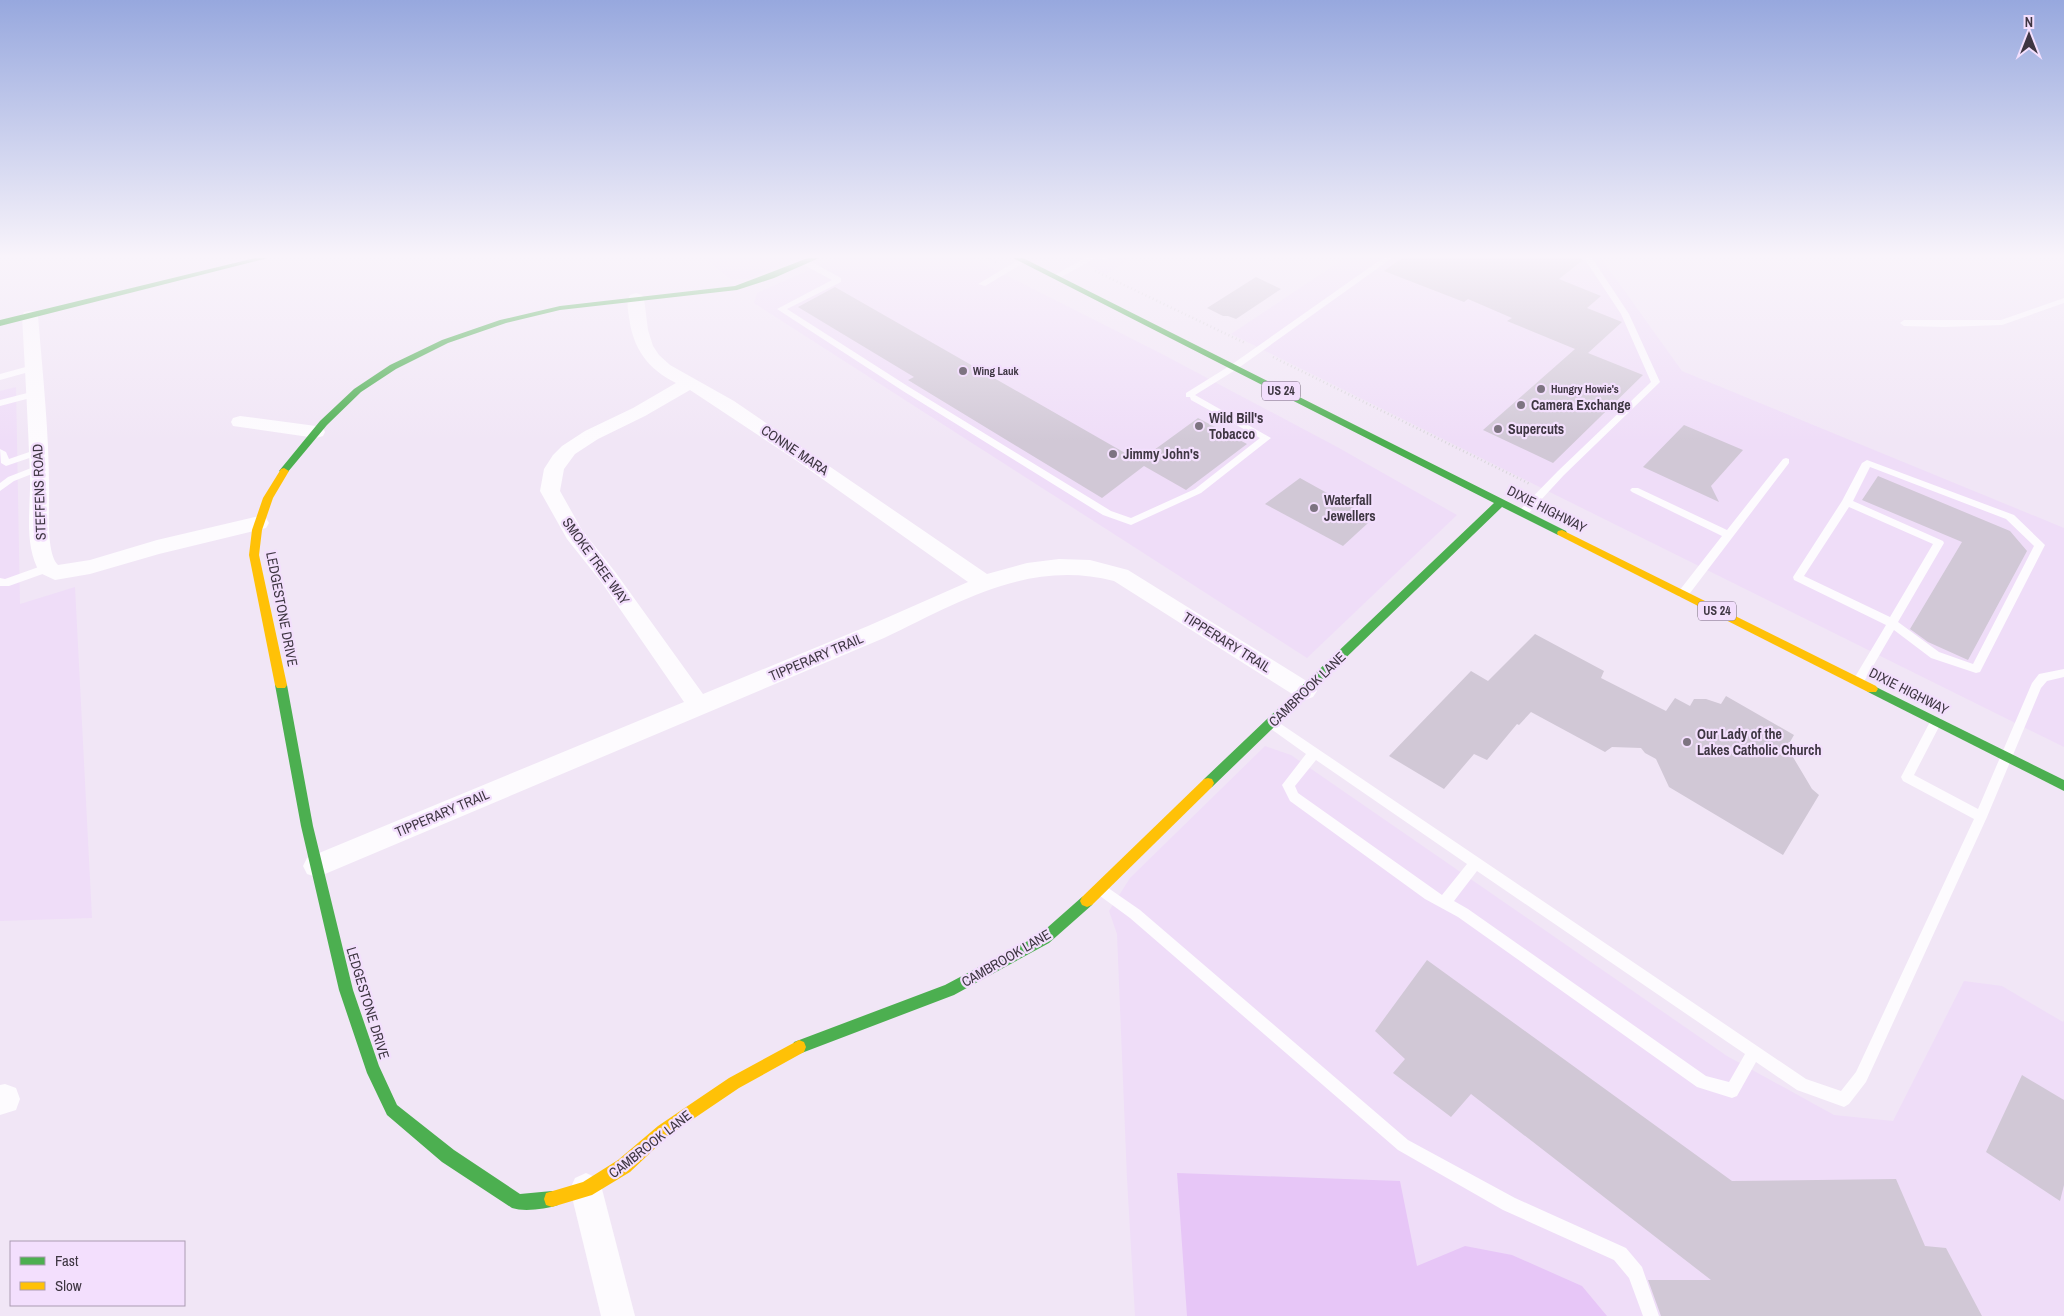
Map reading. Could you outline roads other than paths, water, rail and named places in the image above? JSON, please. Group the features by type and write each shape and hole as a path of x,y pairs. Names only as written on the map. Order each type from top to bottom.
{"street":[{"path":"0,323 15,319"},
{"name":"STEFFENS ROAD","path":"30,319 39,460 42,554 48,568"},
{"name":"LEDGESTONE DRIVE","path":"512,319 464,334 424,351 370,381 338,409 316,432 280,477 268,498 259,523 254,555 316,866 346,990 372,1068 392,1110 448,1156 518,1202 554,1200 586,1189"},
{"name":"CONNE MARA","path":"637,319 642,338 652,357 675,378 724,403 833,475 986,584"},
{"name":"DIXIE HIGHWAY","path":"1139,319 2064,786"},
{"name":"SMOKE TREE WAY","path":"689,384 600,430 569,450 554,468 550,492 574,534 609,578 699,706"},
{"path":"240,422 316,432"},
{"name":"CAMBROOK LANE","path":"586,1189 624,1166 662,1131 734,1083 791,1050 949,990 1044,939 1072,915 1502,502"},
{"path":"48,568 55,573 90,567 157,547 259,523"},
{"name":"TIPPERARY TRAIL","path":"316,866 876,632 968,590 1027,570 1059,565 1092,566 1122,575 1305,691"},
{"path":"586,1189 618,1316"}],"lane":[{"path":"797,319 1107,513 1131,522 1198,491 1266,438 1192,396 1300,319"},
{"path":"1523,513 1561,473 1656,382 1628,319"},
{"path":"1904,323 1945,324 2002,322 2009,319"},
{"path":"0,377 33,368"},
{"path":"0,403 35,394"},
{"path":"0,452 3,454 6,463 39,460"},
{"path":"0,488 39,460"},
{"path":"1683,594 1786,461"},
{"path":"1867,462 2010,517 2040,545 1976,669 1935,655 1892,623 1798,577 1847,502 1867,462"},
{"path":"1635,490 1728,535"},
{"path":"1847,502 1939,543 1858,682"},
{"path":"0,582 5,583 48,568"},
{"path":"1271,723 1802,1085 1844,1099 1861,1077 1981,817 2036,686 2044,677 2064,674"},
{"path":"1936,721 1907,777 1981,817"},
{"path":"1314,753 1288,785 1294,797 1430,895 1463,913 1702,1082 1732,1092 1754,1052"},
{"path":"1444,903 1476,863"},
{"path":"1100,888 1136,914 1403,1145 1509,1204 1620,1254 1636,1273 1651,1316"}],"place":[{"name":"Wing Lauk","path":"963,371"},
{"name":"Hungry Howie's","path":"1541,389"},
{"name":"Camera Exchange","path":"1521,405"},
{"name":"Wild Bill's Tobacco","path":"1199,426"},
{"name":"Supercuts","path":"1498,429"},
{"name":"Jimmy John's","path":"1113,454"},
{"name":"Waterfall Jewellers","path":"1314,508"},
{"name":"Our Lady of the Lakes Catholic Church","path":"1687,742"}]}
